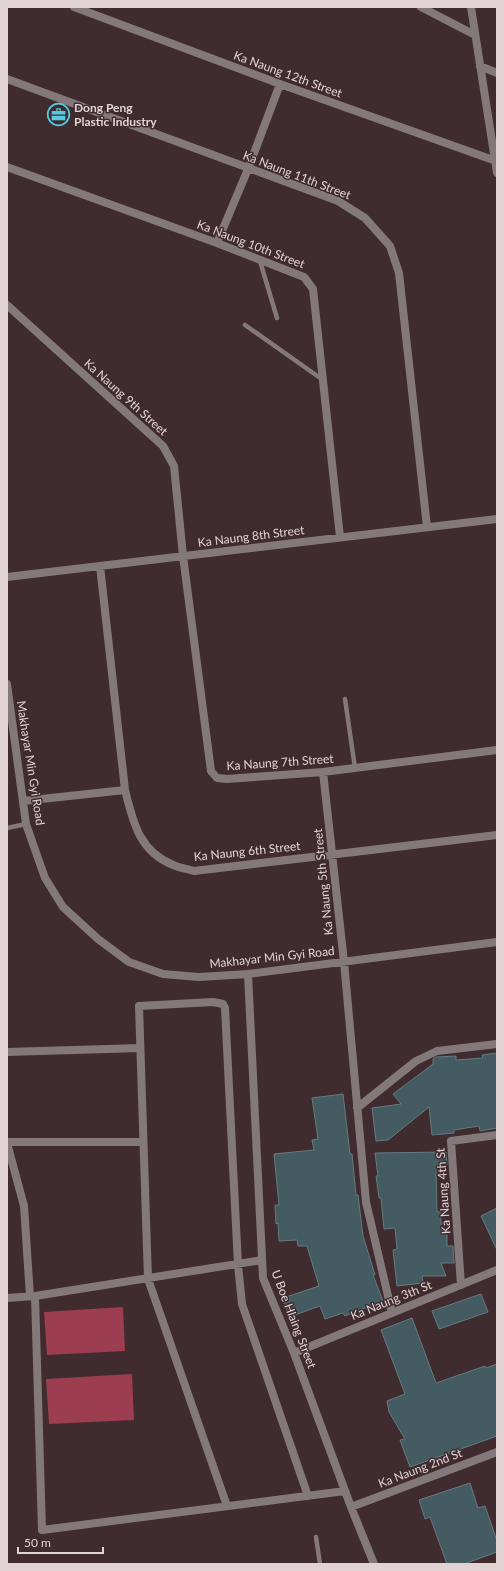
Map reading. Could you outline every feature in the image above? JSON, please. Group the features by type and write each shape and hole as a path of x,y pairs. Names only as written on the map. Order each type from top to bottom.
{"street":[{"name":"Ka Naung 12th Street","path":"74,7 280,84 496,161"},
{"path":"422,7 475,35"},
{"path":"471,7 497,174"},
{"path":"480,66 497,73"},
{"name":"Ka Naung 11th Street","path":"7,79 338,201 365,218 390,246 399,272 427,527"},
{"path":"217,243 248,169 280,84"},
{"name":"Ka Naung 10th Street","path":"7,168 217,243 304,277 313,289 340,537"},
{"name":"Ka Naung 9th Street","path":"7,305 163,446 174,466 183,556"},
{"name":"Ka Naung 8th Street","path":"7,577 497,519"},
{"name":"Ka Naung 7th Street","path":"183,556 211,771 217,778 227,779 323,772 497,750"},
{"name":"Ka Naung 6th Street","path":"100,566 125,790 130,813 139,836 158,858 174,866 194,871 497,835"},
{"name":"Makhayar Min Gyi Road","path":"7,684 26,824 45,878 63,906 98,939 129,962 163,974 199,977 248,974 497,942"},
{"name":"Ka Naung 5th Street","path":"323,772 344,962 366,1202 392,1313"},
{"path":"23,801 125,790"},
{"name":"U Boe Hlaing Street","path":"248,974 263,1278 294,1353 351,1507 374,1564"},
{"path":"227,1506 148,1279 139,1006 213,1002 223,1004 225,1008 238,1265 242,1304 308,1496"},
{"path":"357,1108 416,1061 437,1051 497,1044"},
{"path":"7,1052 140,1048"},
{"name":"Ka Naung 4th St","path":"461,1285 451,1141 497,1135"},
{"path":"144,1142 7,1142 24,1206 32,1296 42,1530 345,1491"},
{"path":"7,1298 32,1296 148,1279 262,1260"},
{"name":"Ka Naung 3th St","path":"294,1353 497,1270"},
{"name":"Ka Naung 2nd St","path":"351,1507 497,1452"}],"lane":[{"path":"260,261 277,318"},
{"path":"245,325 324,381"},
{"path":"345,699 355,768"},
{"path":"7,828 26,824"},
{"path":"316,1537 320,1564"}],"shaded area":[{"path":"123,1307 125,1351 47,1355 44,1312"},
{"path":"132,1374 134,1420 49,1424 46,1379"}],"building":[{"path":"497,1053 497,1128 480,1131 479,1126 454,1130 454,1133 432,1135 429,1107 388,1140 376,1141 372,1108 401,1104 393,1094 433,1064 433,1059 436,1057 456,1056 456,1060 483,1058 482,1055"},
{"path":"343,1094 350,1154 352,1154 356,1195 358,1195 363,1236 375,1275 373,1275 383,1301 345,1316 343,1313 325,1319 320,1306 289,1317 283,1298 319,1286 307,1246 298,1246 297,1240 279,1241 275,1205 279,1205 274,1154 314,1150 312,1140 318,1139 312,1098"},
{"path":"446,1152 447,1165 436,1166 437,1212 440,1211 442,1231 447,1231 447,1246 453,1246 454,1263 441,1263 446,1276 422,1276 423,1283 397,1286 393,1250 397,1249 395,1228 384,1229 381,1198 379,1198 376,1176 378,1176 375,1153"},
{"path":"497,1208 497,1250 481,1216"},
{"path":"481,1294 488,1312 439,1329 432,1311"},
{"path":"412,1318 436,1383 485,1366 486,1368 497,1364 497,1436 410,1467 400,1440 405,1439 389,1412 387,1401 405,1394 381,1330"},
{"path":"470,1483 478,1508 485,1506 497,1541 497,1552 464,1564 447,1564 430,1517 425,1519 419,1500"}],"place":[{"name":"Dong Peng Plastic Industry","path":"58,114"}]}
